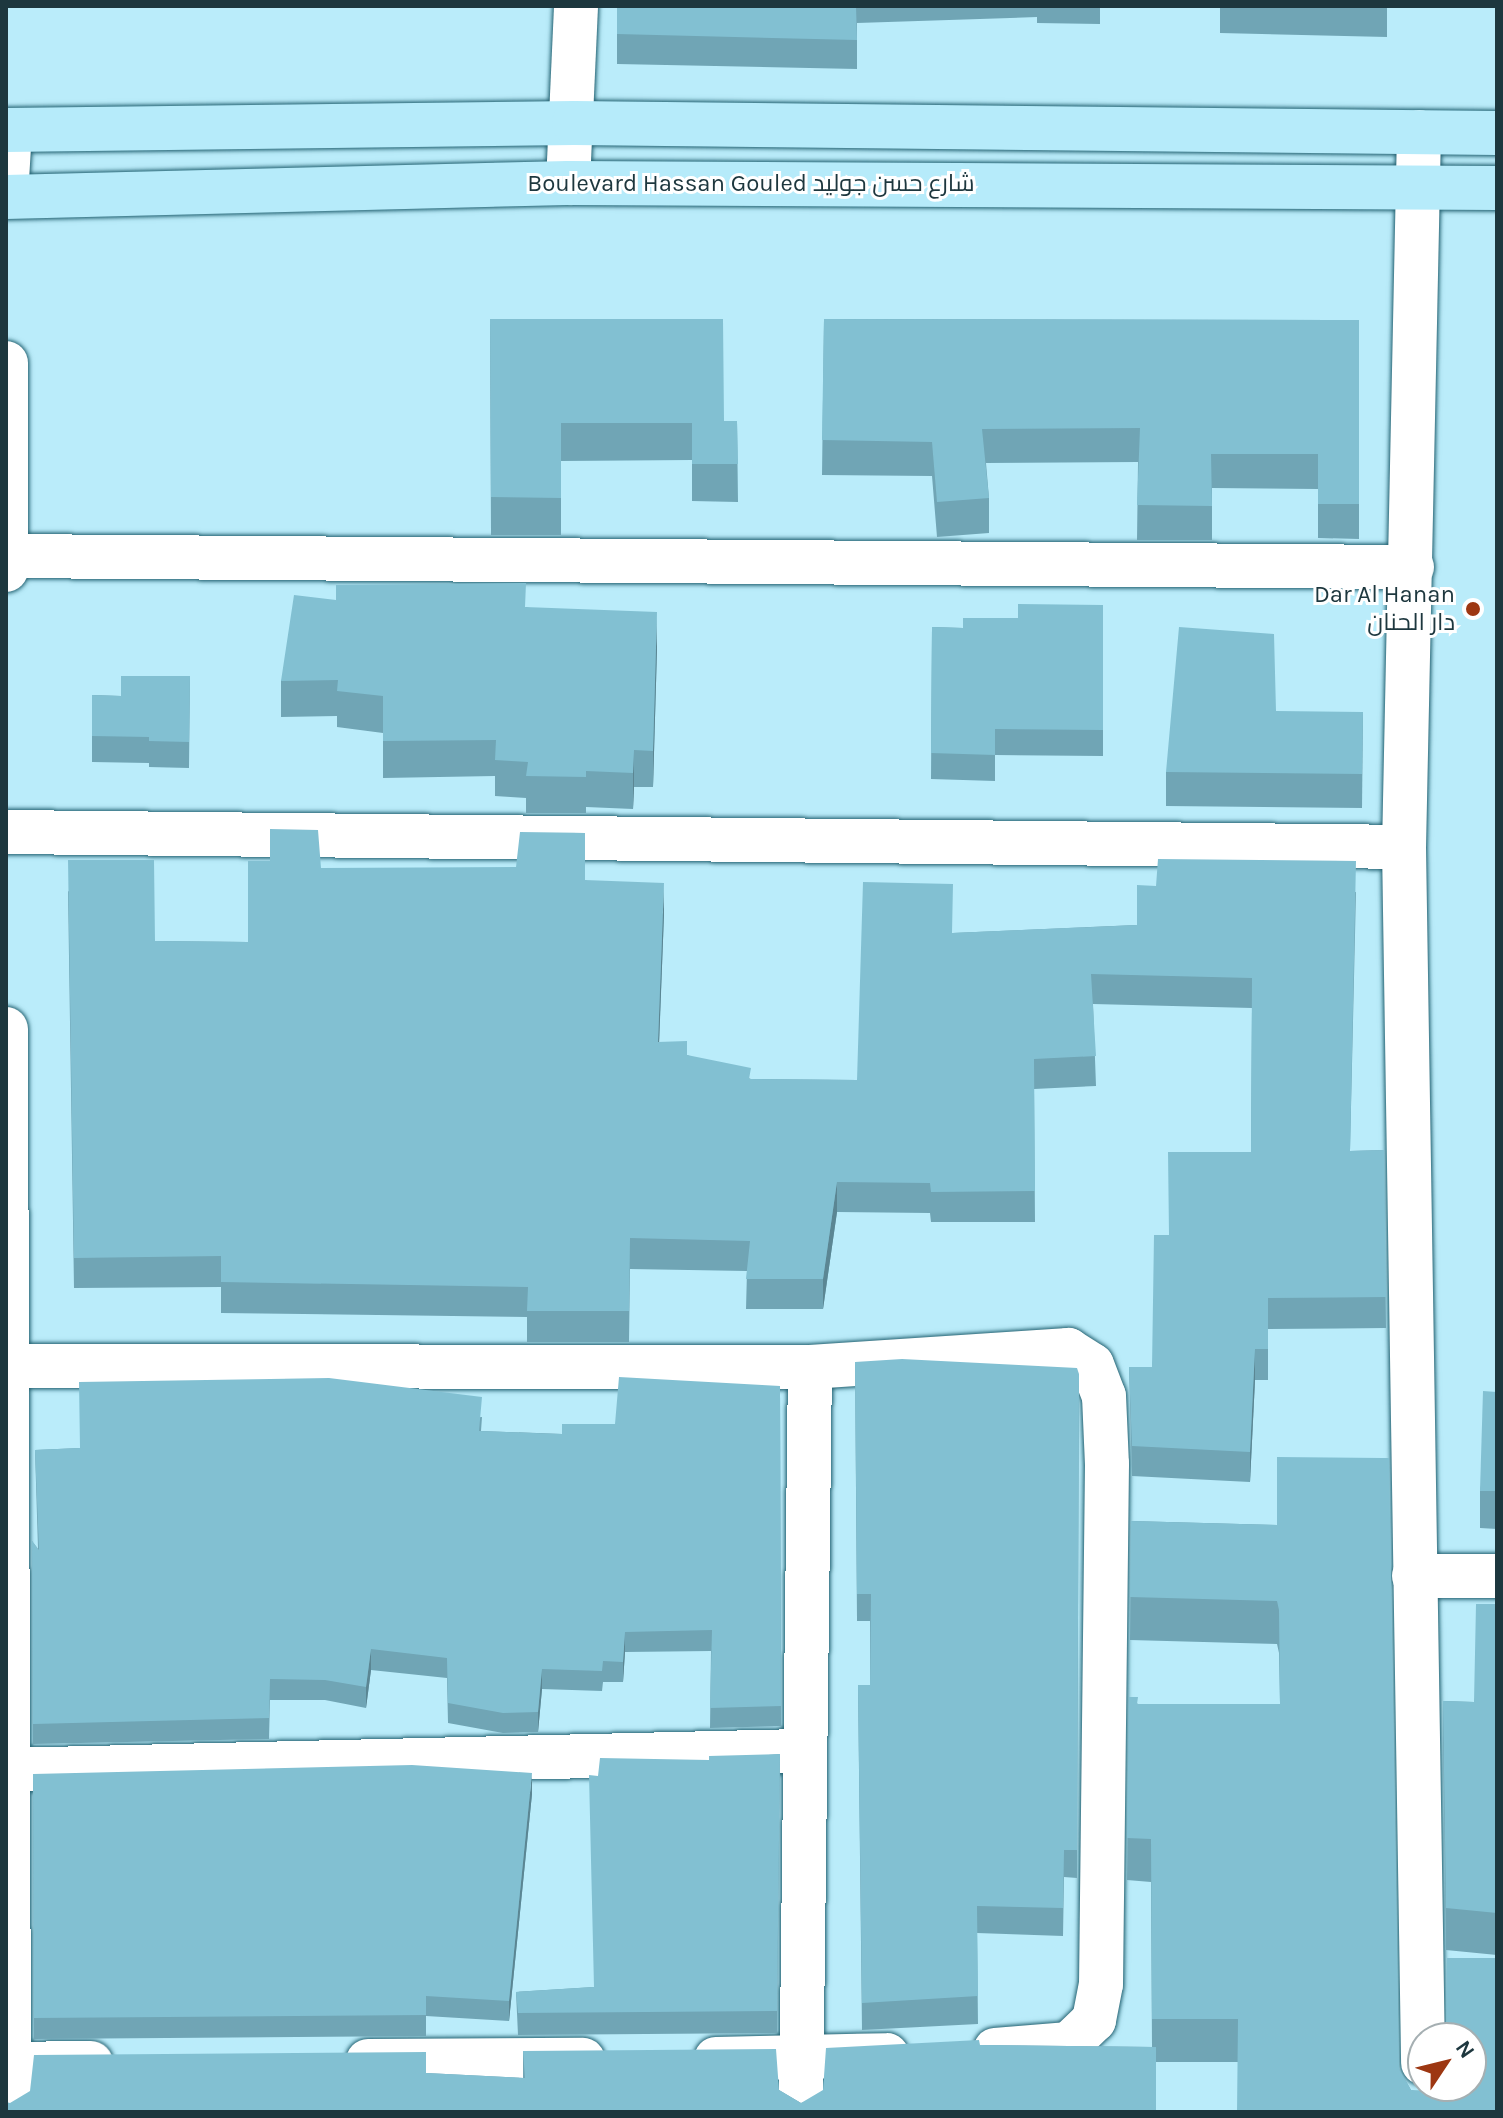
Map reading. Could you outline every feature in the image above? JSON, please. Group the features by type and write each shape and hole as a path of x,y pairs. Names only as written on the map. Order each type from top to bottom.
{"main road":[{"path":"8,130 574,123 1497,133"},
{"name":"Boulevard Hassan Gouled شارع حسن جوليد","path":"6,197 568,183 1414,185 1497,188"}],"street":[{"path":"568,183 574,123 576,6"},
{"path":"6,197 8,130"},
{"path":"1419,132 1414,185 1412,567 1404,847 1422,2022"},
{"path":"6,363 6,570"},
{"path":"6,556 1412,567"},
{"path":"6,832 1404,847"},
{"path":"6,1029 9,2112"},
{"path":"7,1366 810,1367 1068,1350 1092,1365 1104,1396 1101,1984 1094,2020 1069,2044 936,2053 674,2059"},
{"path":"801,2112 802,1751 810,1367"},
{"path":"1414,1576 1497,1576"},
{"path":"6,1770 802,1751"},
{"path":"1421,1974 1467,1976"},
{"path":"327,2062 627,2059"},
{"path":"8,2064 137,2063"}],"building":[{"path":"617,6 856,6 857,40 617,34"},
{"path":"1316,6 1387,6 1387,8"},
{"path":"490,319 723,319 724,421 737,421 738,464 692,464 692,423 561,423 561,498 491,497"},
{"path":"824,319 1359,320 1359,504 1318,504 1318,454 1211,454 1212,506 1137,505 1140,428 982,429 989,498 937,502 932,442 822,440"},
{"path":"526,583 525,607 657,612 653,751 634,750 633,773 586,771 586,777 526,776 528,762 495,760 496,740 383,741 383,696 337,691 338,680 281,681 294,595 336,600 336,585"},
{"path":"1018,604 1103,605 1103,730 995,729 995,755 931,753 932,627 963,628 963,618 1018,618"},
{"path":"1179,627 1274,634 1276,711 1363,712 1362,774 1166,772"},
{"path":"121,676 190,676 189,742 149,741 149,737 92,736 92,695 121,696"},
{"path":"270,829 318,830 321,868 516,867 520,832 585,833 585,880 664,883 658,1042 687,1041 687,1055 751,1068 749,1079 857,1080 863,882 953,884 952,933 1137,925 1137,885 1156,886 1158,859 1356,861 1350,1151 1384,1150 1386,1297 1268,1298 1268,1349 1255,1349 1250,1452 1132,1446 1129,1367 1152,1367 1154,1235 1169,1235 1168,1152 1251,1152 1252,978 1091,974 1096,1056 1034,1059 1035,1191 931,1192 930,1183 837,1182 823,1279 746,1279 750,1241 630,1238 629,1311 527,1311 528,1287 221,1282 221,1256 74,1258 68,860 154,860 155,941 248,942 248,861 270,861"},
{"path":"902,1359 1077,1368 1077,1850 1064,1850 1063,1908 977,1906 978,1996 862,2003 858,1685 870,1685 871,1594 857,1594 855,1362"},
{"path":"619,1377 780,1386 781,1706 710,1708 712,1630 625,1632 623,1662 603,1661 602,1671 542,1669 538,1712 503,1713 448,1703 447,1658 371,1649 366,1687 325,1680 270,1679 269,1718 33,1724 32,1541 39,1550 35,1450 80,1448 79,1382 329,1378 482,1397 479,1431 562,1434 562,1424 615,1424"},
{"path":"1483,1391 1497,1392 1497,1491 1480,1491"},
{"path":"1277,1457 1389,1458 1399,2069 1407,2083 1407,2102 1487,2102 1487,2022 1446,2022 1447,1958 1497,1958 1497,2112 1237,2112 1238,2019 1152,2019 1151,1839 1127,1838 1129,1697 1138,1697 1137,1704 1280,1704 1279,1610 1277,1601 1130,1597 1131,1521 1277,1525"},
{"path":"1476,1604 1497,1604 1497,1913 1446,1908 1443,1701 1474,1702"},
{"path":"780,1754 777,2011 518,2013 516,1992 594,1987 589,1775 598,1776 600,1758 709,1760 709,1756"},
{"path":"412,1765 532,1773 509,2001 426,1996 426,2015 34,2018 33,1774"},
{"path":"979,2040 980,2045 1156,2047 1156,2112 6,2112 6,2102 10,2103 30,2091 34,2055 426,2052 426,2073 525,2078 523,2051 776,2049 779,2090 801,2103 823,2090 826,2048"}],"place":[{"name":"Dar Al Hanan دار الحنان","path":"1473,609"}]}
